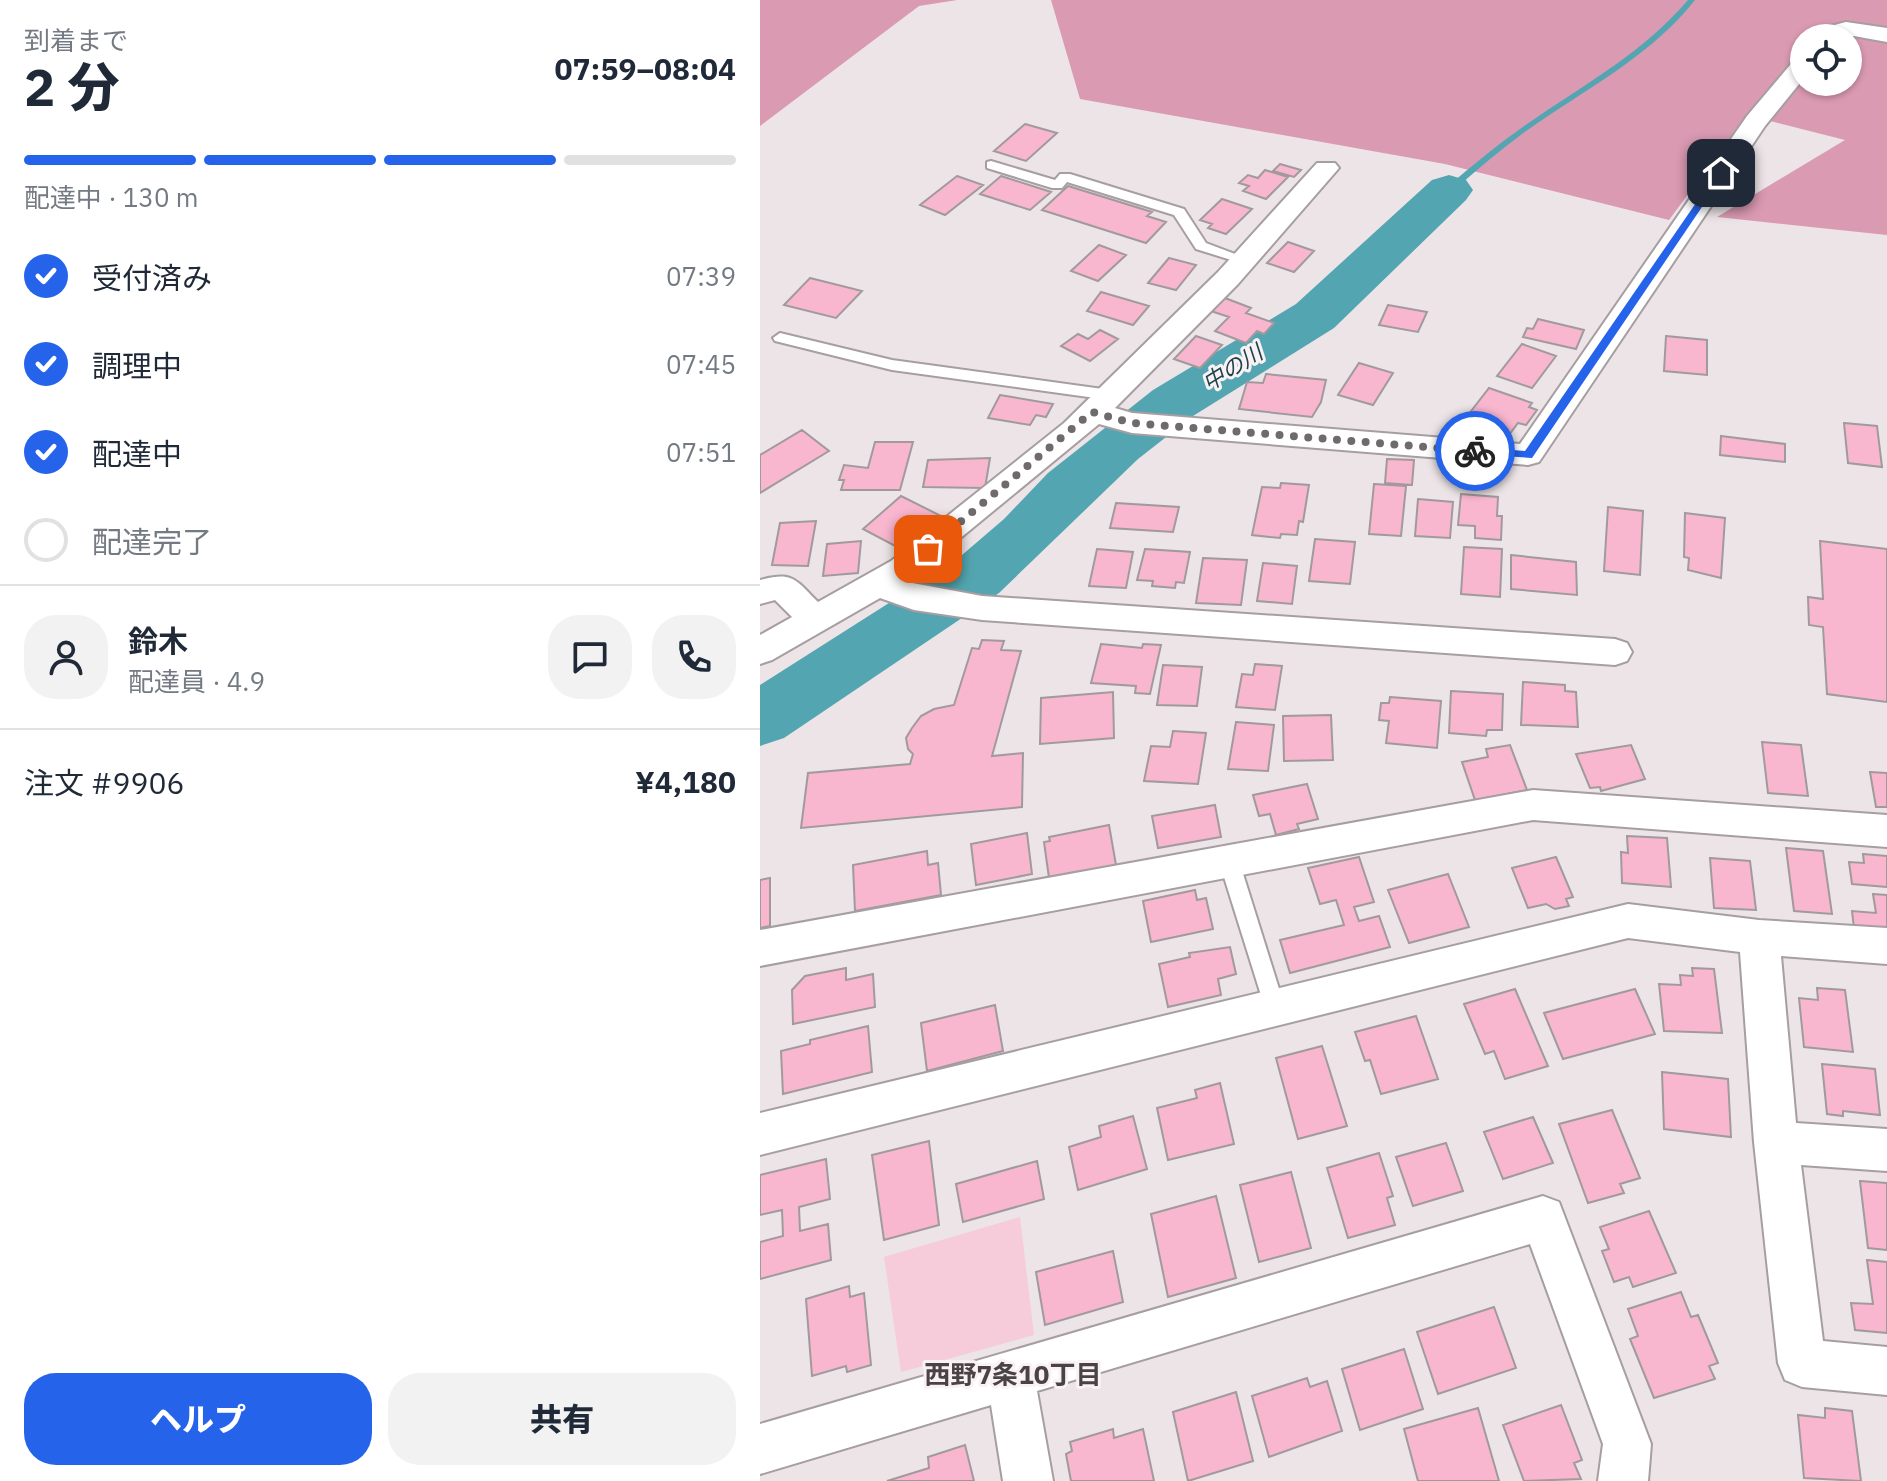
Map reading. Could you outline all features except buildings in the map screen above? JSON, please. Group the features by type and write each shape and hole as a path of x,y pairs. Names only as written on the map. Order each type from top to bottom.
{"street":[{"path":"1862,31 1887,35"},
{"path":"1101,403 1132,423 1528,455 1756,121 1790,80"},
{"path":"760,651 903,569 1075,430 1244,260 1326,168"},
{"path":"878,584 914,598 982,608 1615,652"},
{"path":"760,592 782,586 815,620"},
{"path":"760,948 1533,805 1887,831"},
{"path":"760,1134 1628,921 1759,937 1887,946"},
{"path":"1759,937 1776,1142 1802,1363 1887,1371"},
{"path":"1776,1142 1887,1150"},
{"path":"760,1449 1543,1218 1627,1444 1623,1481"},
{"path":"1010,1375 1028,1481"}],"lane":[{"path":"991,165 1057,185 1065,177 1179,212 1201,246 1244,260"},
{"path":"780,338 892,365 1101,403"},
{"path":"1229,861 1275,1008"}],"shaded area":[{"path":"760,0 957,0 919,6 760,126"},
{"path":"1051,0 1887,0 1887,235 1717,217 1845,140 1747,115 1669,220 1445,164 1080,99"},
{"path":"1020,1217 1034,1335 901,1372 884,1257"}],"waterway":[{"name":"中の川","path":"1449,190 1516,135 1609,74 1654,40 1692,0"},
{"name":"中の川","path":"760,719 977,577 1118,445 1173,403 1315,316 1449,190"}],"way so far":[{"path":"928,549 1075,430 1092,412 1132,423 1475,451"}],"district":[{"name":"西野7条10丁目","path":"1013,1374"}],"route":[{"path":"1475,451 1528,455 1721,173"}]}
